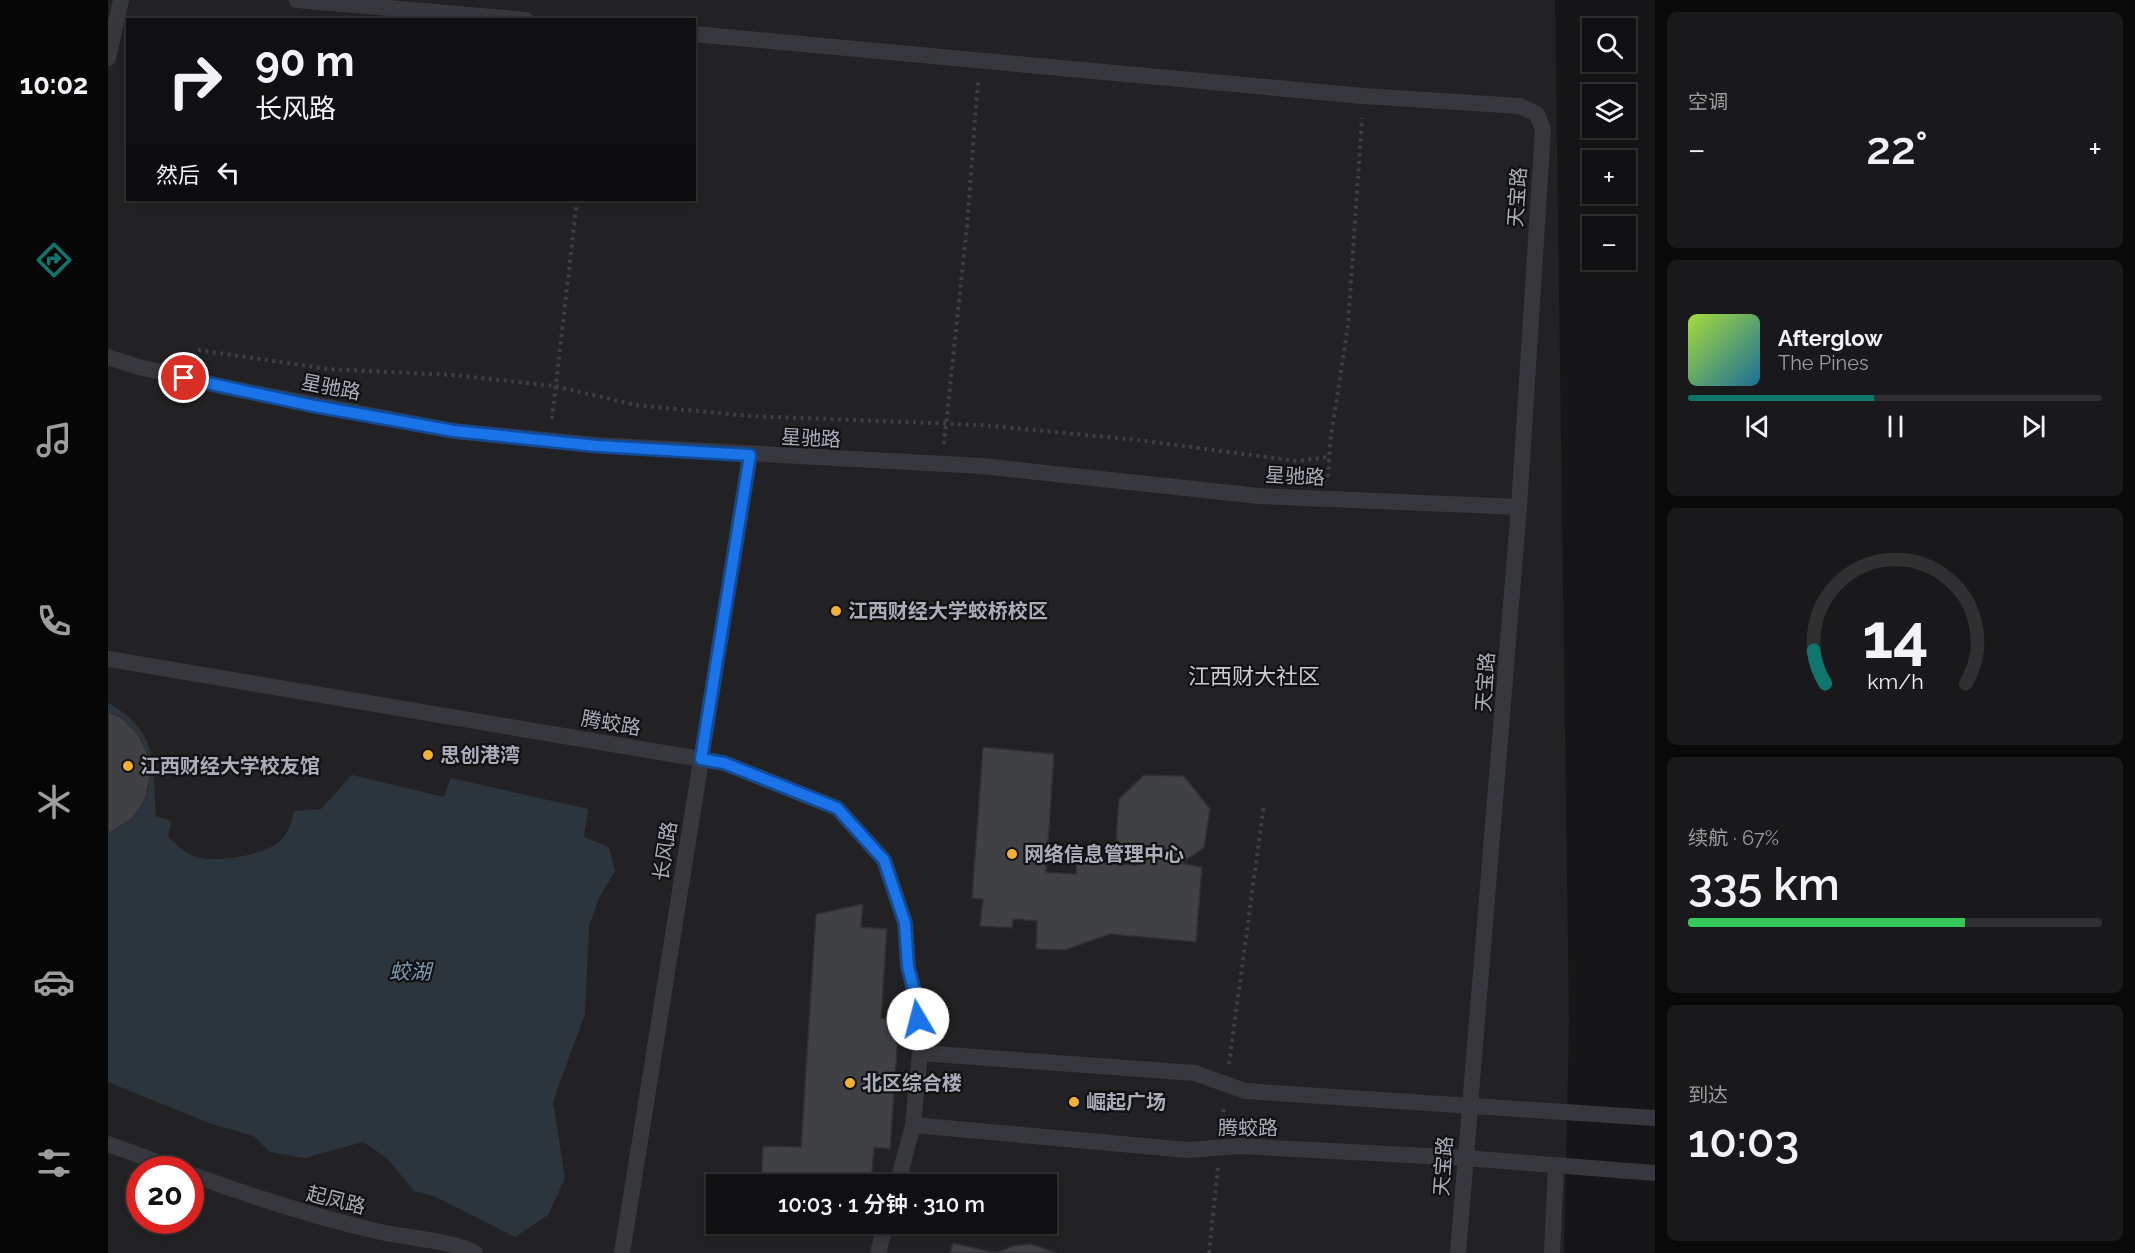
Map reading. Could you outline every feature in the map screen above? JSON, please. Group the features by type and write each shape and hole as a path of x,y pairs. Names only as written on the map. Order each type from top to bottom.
{"lane":[{"path":"108,58 121,0"},
{"path":"297,0 503,18"},
{"path":"696,34 1363,96"},
{"name":"天宝路","path":"1363,96 1520,106 1537,114 1543,130 1519,507 1458,1253"},
{"name":"星驰路","path":"108,357 139,367 309,405 454,431 550,441 750,455 982,466 1259,496 1519,507"},
{"name":"长风路","path":"622,1253 750,455"},
{"name":"腾蛟路","path":"108,660 724,763 837,808 884,860 905,923 908,967 917,1002 920,1053 913,1125 1188,1150 1239,1146 1465,1158 1655,1173"},
{"name":"腾蛟路","path":"920,1053 1195,1073 1245,1092 1655,1118"},
{"path":"900,1174 913,1125"},
{"path":"108,1144 140,1156"},
{"path":"1552,1253 1556,1165"},
{"name":"起凤路","path":"204,1179 299,1213 417,1240 460,1245 475,1253"},
{"path":"878,1253 883,1234"}],"path":[{"path":"946,424 966,237 979,60"},
{"path":"1327,499 1329,457 1348,325 1363,96"},
{"path":"550,441 577,201"},
{"path":"198,350 328,369 452,375 555,386 645,406 762,417 946,424 1051,431 1297,461 1329,457"},
{"path":"1209,1253 1235,1002 1264,804"}],"shaded area":[{"name":"江西财经大学蛟桥校区","path":"108,0 1555,0 1569,1023 1564,1253 108,1253"}],"water":[{"name":"蛟湖","path":"108,703 137,725 145,738 153,765 156,816 171,821 168,837 191,855 200,858 239,857 277,844 288,831 294,811 321,809 352,775 444,797 451,778 588,809 584,837 609,847 615,871 599,898 589,926 585,1014 553,1101 565,1178 548,1215 515,1237 436,1197 414,1191 387,1158 363,1142 305,1158 270,1152 254,1136 212,1124 108,1082"}],"building":[{"name":"江西财经大学校友馆","path":"108,712 122,718 138,734 148,755 150,778 145,800 132,819 108,834"},
{"name":"网络信息管理中心","path":"983,747 1054,754 1046,872 1076,874 1077,860 1136,865 1116,839 1119,799 1144,775 1184,776 1210,809 1204,848 1181,863 1202,867 1196,942 1110,934 1065,950 1036,949 1037,921 1013,919 1012,928 980,926 983,899 972,898"},
{"name":"北区综合楼","path":"863,904 861,927 887,929 881,1018 899,1020 890,1149 874,1147 872,1174 762,1174 763,1146 801,1147 816,914"},
{"path":"953,1243 996,1253 950,1253"},
{"path":"1031,1244 1057,1253 996,1253 1013,1246"}],"place":[{"name":"江西财经大学蛟桥校区","path":"836,611"},
{"name":"思创港湾","path":"428,755"},
{"name":"江西财经大学校友馆","path":"128,766"},
{"name":"网络信息管理中心","path":"1012,854"},
{"name":"北区综合楼","path":"850,1083"},
{"name":"崛起广场","path":"1074,1102"}],"district":[{"name":"江西财大社区","path":"1254,676"}],"route":[{"path":"184,378 309,405 454,431 597,446 750,455 701,759 724,763 837,808 884,860 905,923 908,967 917,1002 918,1019"}]}
